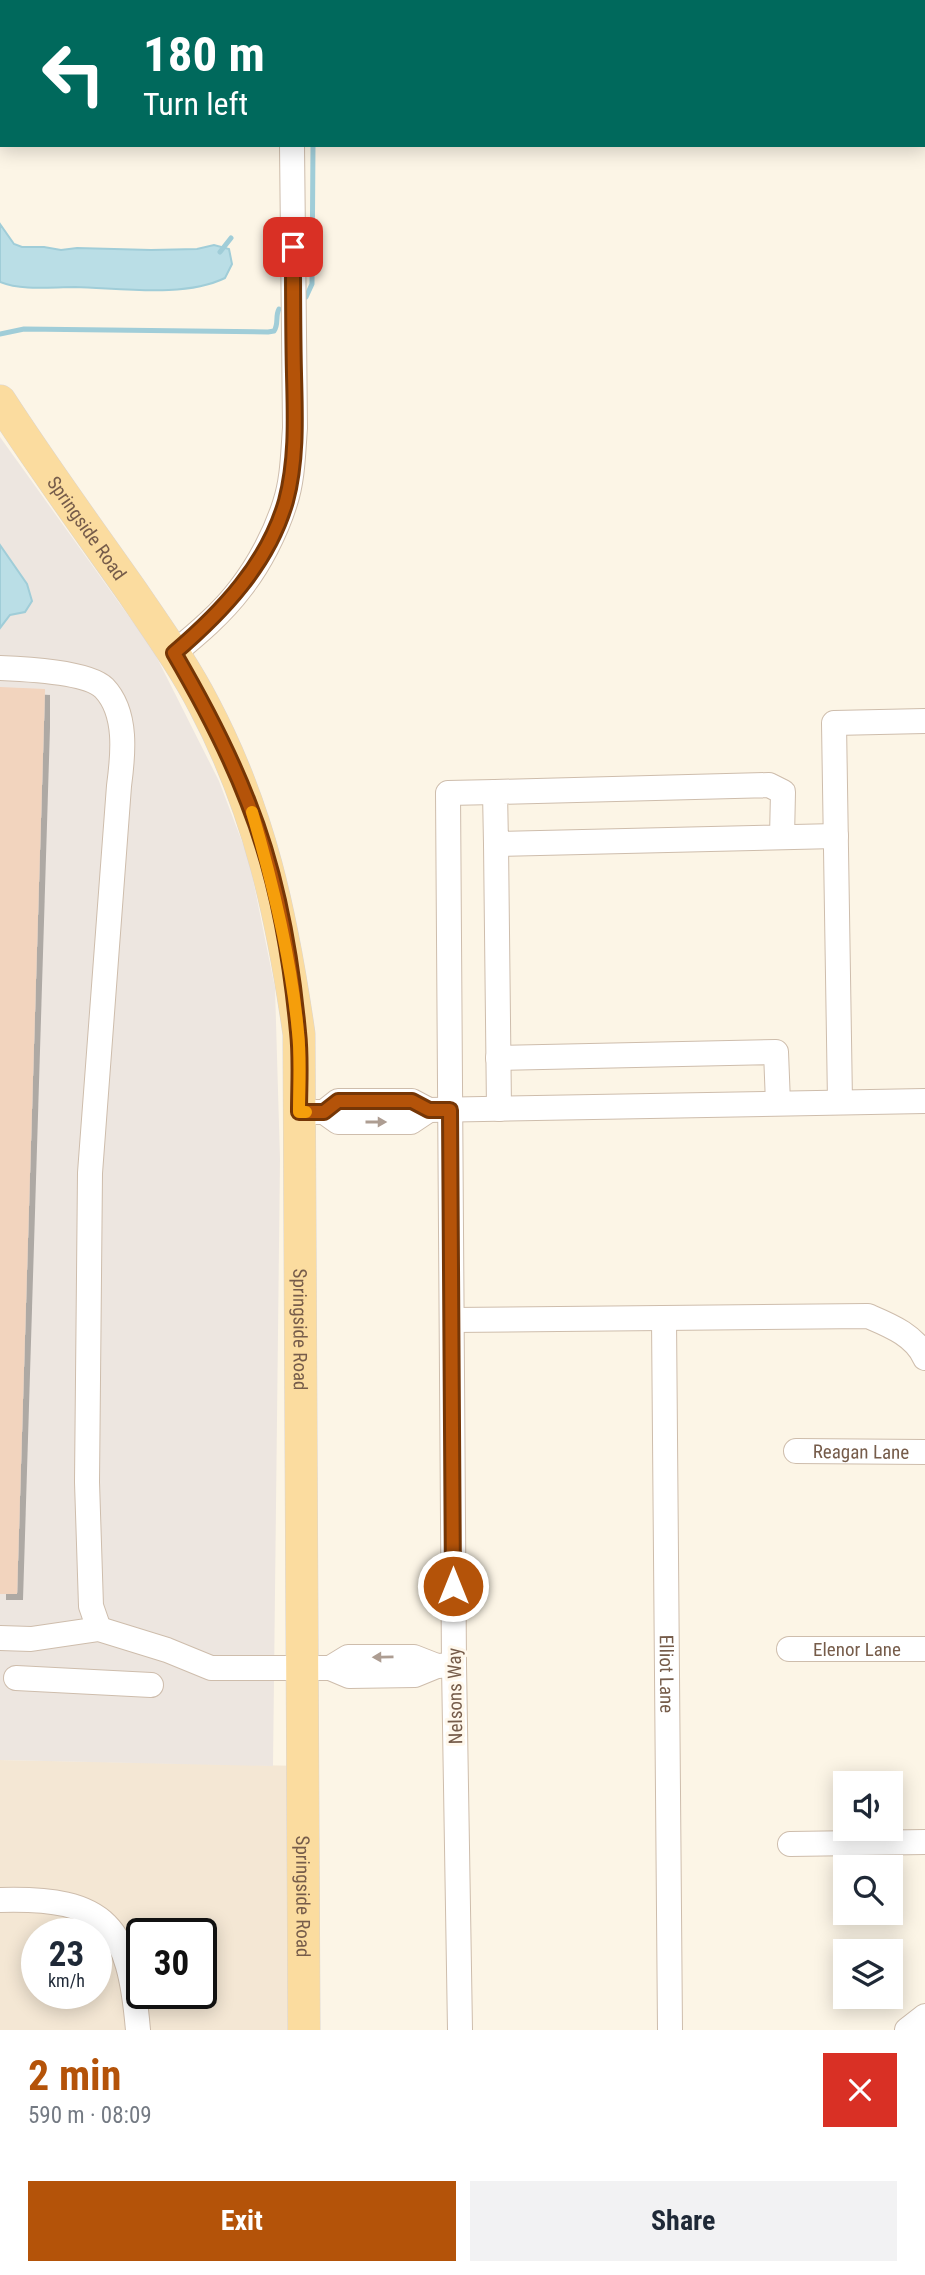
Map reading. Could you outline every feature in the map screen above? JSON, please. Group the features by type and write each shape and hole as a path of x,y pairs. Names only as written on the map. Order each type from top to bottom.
{"main road":[{"name":"Springside Road","path":"0,401 174,653 205,705 248,802 272,880 288,954 311,1112 316,1668 304,2030"}],"street":[{"path":"174,653 241,589 266,547 286,502 295,428 292,147"},
{"path":"0,668 71,674 104,687 118,712 124,750 90,1173 87,1482 91,1606 99,1629"},
{"path":"840,1102 834,723 925,721"},
{"path":"499,1109 495,792 769,785 783,792 782,837"},
{"name":"Nelsons Way","path":"460,2030 446,1666 452,1320 440,1110 447,793 495,792"},
{"path":"496,844 836,836"},
{"path":"498,1058 776,1052 778,1103"},
{"path":"311,1112 338,1122 411,1122 440,1110 925,1101"},
{"path":"452,1320 868,1316 895,1328 921,1349 925,1357"},
{"name":"Elliot Lane","path":"664,1319 670,2030"},
{"name":"Reagan Lane","path":"796,1451 925,1452"},
{"path":"151,1685 8,1678 9,1638 31,1639 99,1629 167,1650 211,1668 316,1668 349,1676 415,1675 446,1666"},
{"name":"Elenor Lane","path":"789,1649 925,1649"},
{"path":"790,1844 925,1842"},
{"path":"0,1900 35,1898 72,1904 101,1918 120,1942 134,1986 138,2030"},
{"path":"907,2030 925,2016"}],"shaded area":[{"path":"0,437 153,650 219,781 249,860 275,988 280,1159 273,1766 0,1760"},
{"path":"0,1760 302,1766 305,2030 0,2030"}],"water":[{"path":"0,224 14,244 22,247 151,250 197,249 214,245 229,249 232,264 225,278 191,288 152,290 18,287 0,282"},
{"path":"0,545 27,584 32,601 25,612 10,615 0,628"}],"building":[{"path":"0,687 45,689 17,1594 0,1594"}],"waterway":[{"path":"306,297 312,284 313,147"},
{"path":"220,252 231,238"},
{"path":"0,334 24,329 268,332 274,331 279,309"}],"slow traffic":[{"path":"252,812 272,880 288,954 299,1034 299,1112 306,1112"}],"route":[{"path":"293,247 295,428 286,502 266,547 241,589 174,653 205,705 248,802 272,880 288,954 299,1034 299,1112 324,1112 338,1101 412,1101 429,1110 450,1110 453,1586"}]}
